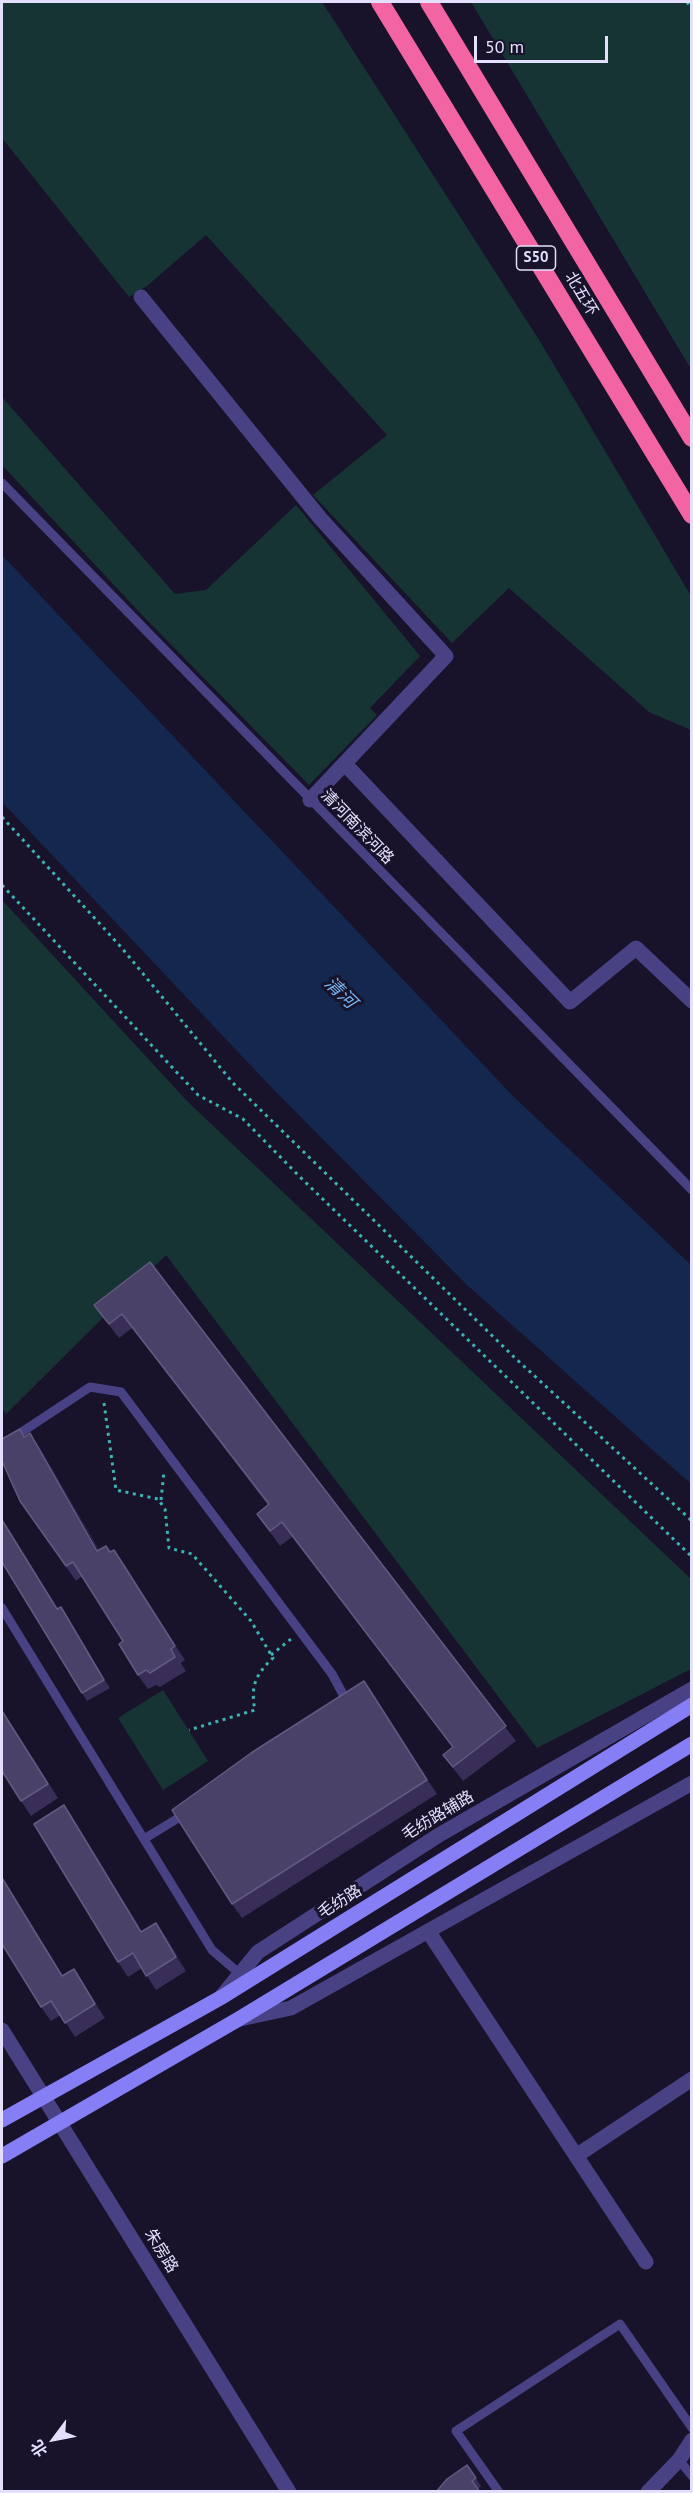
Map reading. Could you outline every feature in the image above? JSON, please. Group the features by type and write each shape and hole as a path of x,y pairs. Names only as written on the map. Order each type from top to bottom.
{"highway":[{"path":"371,2 443,104"},
{"name":"北五环","path":"380,2 692,515"},
{"name":"北五环","path":"429,2 692,438"}],"main road":[{"name":"毛纺路","path":"2,2120 222,1997 692,1705"},
{"path":"2,2156 237,2020 692,1744"}],"street":[{"path":"141,297 320,518 446,656 310,800"},
{"path":"345,764 570,1002 636,948 692,1001"},
{"name":"毛纺路辅路","path":"222,1997 258,1952 439,1835 692,1689"},
{"path":"237,2020 291,2008 692,1783"},
{"path":"428,1931 645,2262"},
{"name":"朱房路","path":"2,2030 289,2492"},
{"path":"576,2156 692,2079"},
{"path":"648,2492 679,2460 692,2440"}],"lane":[{"name":"清河南滨河路","path":"2,483 692,1190"},
{"path":"2,1445 90,1387 121,1392 332,1674 345,1698 335,1705"},
{"path":"2,1608 212,1950 240,1974"},
{"path":"144,1839 197,1805"},
{"path":"499,2492 456,2431 620,2324 692,2428"},
{"path":"679,2460 692,2476"}],"path":[{"path":"687,2 692,10"},
{"path":"2,817 121,947 233,1083 514,1357 692,1521"},
{"path":"2,885 198,1095 243,1119 272,1146 308,1186 692,1557"},
{"path":"102,1389 116,1490 158,1499 165,1509 169,1548 192,1554 251,1621 273,1658 258,1672 251,1692 255,1710 189,1730"},
{"path":"160,1502 166,1452"},
{"path":"271,1655 300,1631"}],"green space":[{"path":"2,2 322,2 541,343 691,596 691,730 649,712 509,588 452,643 313,495 387,435 206,235 147,286 129,297 2,138"},
{"path":"471,2 691,2 691,369"},
{"path":"2,397 175,594 206,590 296,505 420,656 370,708 377,715 309,785 142,615 2,465"},
{"path":"2,900 187,1101 691,1579 691,1669 537,1748 166,1255 6,1414 2,1408"},
{"path":"163,1690 208,1761 163,1790 118,1718"}],"water":[{"name":"清河","path":"2,555 512,1095 691,1265 691,1484 467,1285 273,1089 2,802"}],"building":[{"path":"150,1262 506,1726 453,1767 443,1755 453,1747 282,1522 270,1531 257,1514 269,1504 122,1314 109,1324 94,1305"},
{"path":"20,1429 24,1437 30,1433 97,1551 106,1546 110,1552 114,1550 175,1646 171,1649 175,1657 150,1673 146,1670 138,1675 119,1644 123,1641 73,1562 66,1566 20,1501 2,1461 2,1439"},
{"path":"2,1520 57,1609 61,1607 104,1680 82,1693 2,1562"},
{"path":"364,1681 427,1780 232,1904 172,1810 251,1753"},
{"path":"2,1711 48,1784 21,1801 2,1771"},
{"path":"64,1805 141,1932 156,1923 176,1957 146,1976 133,1953 118,1962 34,1824"},
{"path":"2,1878 62,1976 74,1969 95,2004 65,2023 51,2001 41,2007 2,1944"},
{"path":"467,2465 476,2478 472,2481 480,2492 436,2492 447,2479"}]}
